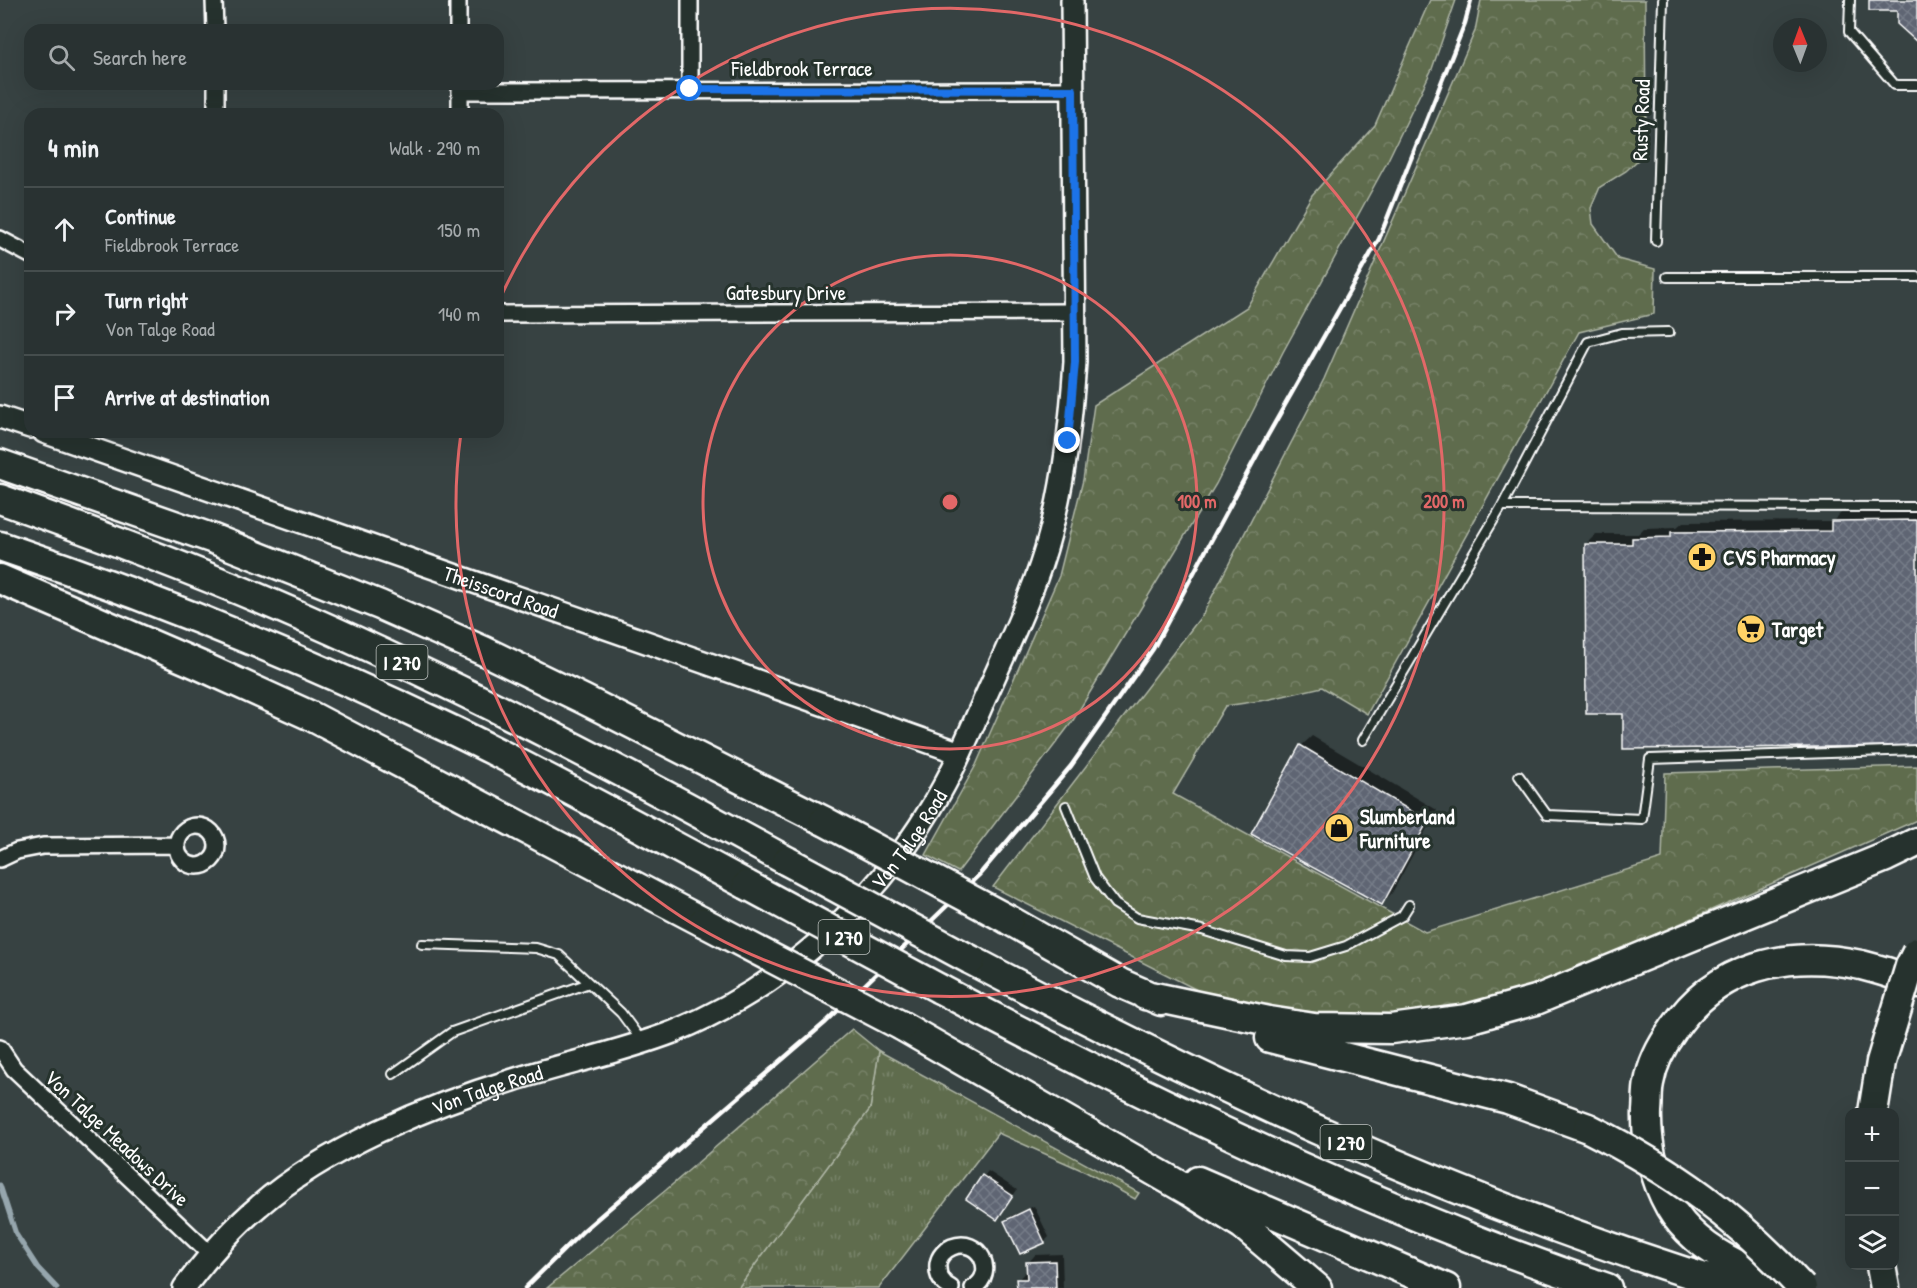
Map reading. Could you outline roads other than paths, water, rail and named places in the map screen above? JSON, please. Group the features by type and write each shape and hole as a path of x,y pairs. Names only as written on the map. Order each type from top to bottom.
{"highway":[{"path":"0,464 211,538 381,605 484,651 824,821 1145,995 1267,1037 1508,1099 1588,1128 1633,1151 1701,1194 1771,1254 1802,1288"},
{"name":"I 270","path":"0,499 226,585 382,653 556,737 971,960 1198,1076 1364,1150 1531,1217 1627,1252 1737,1288"},
{"name":"I 270","path":"0,546 194,616 369,692 537,773 1081,1063 1244,1142 1410,1214 1606,1288"},
{"path":"0,579 309,715 902,1026 1110,1144 1243,1225 1317,1288"},
{"path":"1145,995 1314,1028 1391,1029 1467,1019 1536,1000 1887,857 1917,842"},
{"path":"1874,1108 1884,1052 1910,966 1917,952"},
{"path":"1782,1288 1771,1278 1738,1266 1698,1241 1670,1207 1653,1166 1646,1125 1648,1083 1662,1045 1684,1013 1719,983 1754,966 1795,958 1840,960 1876,969 1917,984"},
{"path":"1110,1144 1446,1288"},
{"path":"1882,1270 1885,1288"}],"street":[{"path":"458,0 458,24"},
{"path":"690,0 690,89"},
{"name":"Von Talge Road","path":"184,1288 210,1254 258,1206 324,1160 447,1102 512,1080 643,1042 673,1031 739,1000 819,943 840,924 898,856 932,806 960,753 1023,613 1049,538 1064,472 1075,362 1072,0"},
{"path":"216,24 218,2"},
{"name":"Fieldbrook Terrace","path":"504,88 1073,90"},
{"path":"216,90 216,108"},
{"path":"460,90 460,108"},
{"path":"0,239 24,252"},
{"name":"Gatesbury Drive","path":"504,314 1075,312"},
{"path":"0,417 24,425"},
{"name":"Theisscord Road","path":"61,438 960,753"},
{"path":"0,859 17,851 43,846 176,845"},
{"name":"Von Talge Meadows Drive","path":"0,1048 14,1069 210,1254"},
{"path":"951,1288 945,1285 940,1278 938,1261 949,1248 960,1244 975,1248 985,1263 982,1280 975,1288"}],"lane":[{"name":"Rusty Road","path":"1656,241 1663,0"},
{"path":"1850,0 1849,32 1895,85 1917,85"},
{"path":"1667,277 1917,277"},
{"path":"1363,740 1502,506 1588,342 1622,333 1669,332"},
{"path":"1502,506 1917,507"},
{"path":"1519,776 1547,815 1642,819 1650,759 1917,750"},
{"path":"1066,806 1095,878 1115,904 1137,918 1202,930 1287,956 1310,957 1346,946 1402,916 1409,905"},
{"path":"422,944 536,948 559,955 621,1012 643,1042"},
{"path":"393,1074 452,1032 589,983"}],"waterway":[{"path":"0,1185 16,1234 38,1268 57,1288"}],"railway":[{"path":"525,1288 583,1231 826,1022 979,875 1071,766 1153,649 1264,442 1379,239 1465,23 1471,0"}],"place":[{"name":"CVS Pharmacy","path":"1702,557"},
{"name":"Target","path":"1751,629"},
{"name":"Slumberland Furniture","path":"1339,828"}]}
